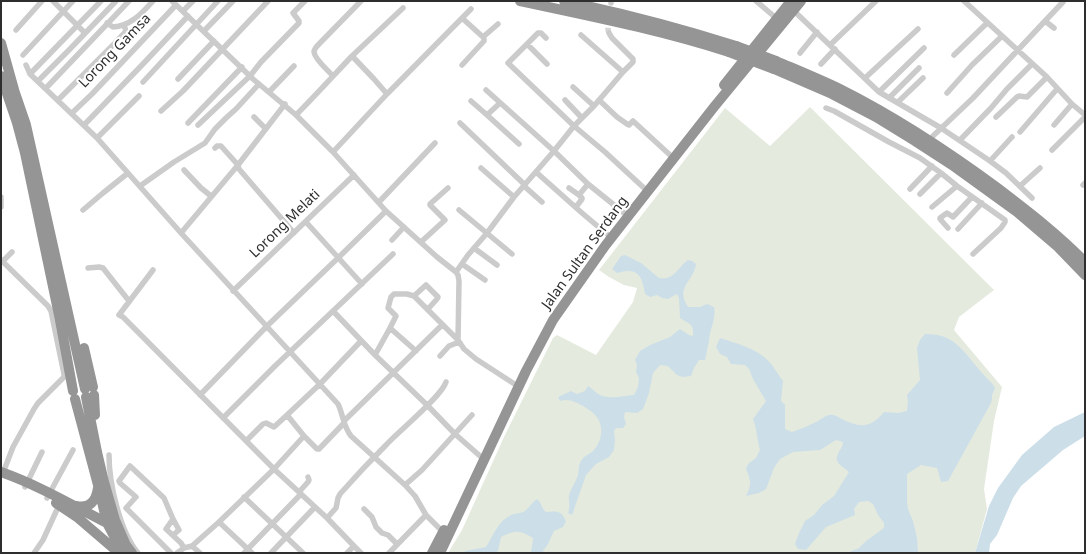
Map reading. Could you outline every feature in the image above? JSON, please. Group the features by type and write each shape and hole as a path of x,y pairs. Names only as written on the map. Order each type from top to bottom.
{"highway":[{"path":"520,1 619,22 732,49"},
{"path":"564,1 605,9 692,32 732,49 840,89 890,116 937,145 1023,207 1073,249 1085,262"},
{"name":"Jalan Sultan Serdang","path":"432,553 446,534 526,371 553,320 622,224 776,18 801,1"},
{"name":"Jalan Sultan Serdang","path":"440,553 446,534 480,456 516,385 538,337 574,282 624,213 792,6"},
{"path":"1,43 11,80 26,125 64,296 89,392"},
{"path":"1,59 11,80"},
{"path":"775,65 876,117 952,165 1017,212 1058,247 1085,274"},
{"path":"1,76 17,123 25,153 74,395 107,523 125,548 132,553"},
{"path":"1,84 9,100"},
{"path":"64,296 83,346 97,452 115,520 125,548"},
{"path":"2,475 61,502 80,507 90,505 95,499 98,485"},
{"path":"61,502 119,553"},
{"path":"74,506 107,523"}],"street":[{"path":"16,30 42,1"},
{"path":"53,1 86,33"},
{"path":"23,55 73,1"},
{"path":"30,74 102,1"},
{"path":"38,81 116,1"},
{"path":"46,88 129,1"},
{"path":"107,23 113,27 124,25 136,18 153,1"},
{"path":"183,12 193,1"},
{"path":"143,82 218,1"},
{"path":"204,31 233,1"},
{"path":"161,111 183,91 268,1"},
{"path":"198,125 250,76 299,23 293,13 305,1"},
{"path":"333,76 317,58 314,53 315,50 361,1"},
{"path":"756,1 776,18"},
{"path":"821,64 832,47 876,1"},
{"path":"966,2 1017,51 1047,77 1057,89 1085,116 1052,150"},
{"path":"933,136 973,98 1063,2"},
{"path":"174,3 250,76 285,104 333,152 386,211 456,272 459,281 459,341"},
{"name":"Lorong Gamsa","path":"72,113 107,78 174,3"},
{"path":"792,6 879,92 960,140 1006,173 1032,198"},
{"path":"296,115 320,92 352,56 403,8"},
{"path":"333,152 387,94 471,9"},
{"path":"84,125 142,66 188,16"},
{"path":"462,18 483,37"},
{"path":"1045,21 1054,28"},
{"path":"954,55 987,23"},
{"path":"462,65 484,41 483,37 498,24"},
{"path":"58,100 126,31 124,25"},
{"path":"865,78 918,29"},
{"path":"800,53 817,32"},
{"path":"546,38 538,33 508,63 574,126 644,188"},
{"path":"456,272 514,197 574,126 633,62 634,60 608,33"},
{"path":"581,35 623,72"},
{"path":"947,93 972,65 1002,36"},
{"path":"178,80 214,41"},
{"path":"527,44 547,64"},
{"path":"879,92 924,48"},
{"path":"352,56 387,94"},
{"path":"960,140 1032,64"},
{"path":"26,66 30,74 97,138 181,233 338,404 342,412 347,431 351,436 405,484 415,496 426,515 446,534"},
{"path":"269,92 294,66"},
{"path":"188,123 242,68"},
{"path":"889,98 919,68"},
{"path":"996,117 1017,97 1027,97 1047,77"},
{"path":"898,102 923,78"},
{"path":"140,186 170,164 204,143 215,129 259,84"},
{"path":"573,87 594,106"},
{"path":"1020,132 1057,89"},
{"path":"486,90 554,151 588,184 624,213"},
{"path":"97,138 139,96"},
{"path":"564,100 582,118"},
{"path":"599,100 627,124 629,125 633,121 670,155"},
{"path":"471,101 519,144"},
{"path":"487,115 500,103"},
{"path":"181,233 238,165 285,104"},
{"path":"1054,125 1072,104"},
{"path":"826,108 889,142 922,156 957,186 1005,220 1006,222 1001,228 973,254"},
{"path":"254,117 266,129"},
{"path":"460,122 542,202"},
{"path":"990,161 1012,137"},
{"path":"379,202 435,143"},
{"path":"215,148 217,146 221,146 238,165 239,169 251,184 294,233"},
{"path":"910,189 932,166"},
{"path":"481,168 514,197"},
{"path":"1020,186 1040,168"},
{"path":"184,170 201,188 212,196"},
{"path":"536,172 608,235"},
{"path":"83,210 128,173"},
{"path":"920,194 941,173"},
{"name":"Lorong Melati","path":"234,291 354,175"},
{"path":"579,195 588,184"},
{"path":"932,207 957,186"},
{"path":"421,242 445,220 430,204 448,188"},
{"path":"569,188 582,198 576,207"},
{"path":"1,197 1,207"},
{"path":"948,228 940,218 947,213 953,217 972,197"},
{"path":"958,229 982,203"},
{"path":"460,210 512,254"},
{"path":"200,395 267,326 386,211"},
{"path":"306,222 362,284"},
{"path":"392,240 404,227"},
{"path":"474,248 497,265"},
{"path":"2,475 13,447 34,409 64,377 51,311 48,306 2,261 12,252"},
{"path":"223,418 393,254"},
{"path":"462,264 485,280"},
{"path":"88,268 103,268 129,301"},
{"path":"154,270 119,315 128,322 274,469 327,518 361,553"},
{"path":"414,296 426,286 436,294 438,297 437,299 428,309"},
{"path":"375,355 396,316 388,308 392,295 402,293 410,294 428,309 459,341 464,349 476,359 516,385"},
{"path":"333,311 361,341 455,434 480,456"},
{"path":"287,415 304,436 316,448 319,448 442,325"},
{"path":"390,328 416,351"},
{"path":"246,441 265,423 274,427 320,384 361,341"},
{"path":"440,356 449,346 459,341"},
{"path":"327,518 336,508 340,494 387,444 427,405 444,387 446,382"},
{"path":"405,484 422,470 472,415"},
{"path":"177,553 184,548 192,546 219,522 274,469 304,436"},
{"path":"48,495 73,450"},
{"path":"26,485 42,452"},
{"path":"110,455 109,469 120,517 128,538 138,553"},
{"path":"171,553 126,508 136,497 119,481 130,466 164,498 179,530 173,535"},
{"path":"219,522 248,552 300,493 309,480 308,477"},
{"path":"244,497 303,553"},
{"path":"34,553 43,540 61,502"},
{"path":"271,553 315,507"},
{"path":"364,509 372,518 376,527 397,544"},
{"path":"389,553 426,515"},
{"path":"173,519 166,529 181,542 184,548"},
{"path":"192,546 200,553"},
{"path":"347,553 354,546"}],"shaded area":[{"path":"810,107 994,290 959,317 954,330 1002,387 994,421 984,489 987,509 975,553 448,553 462,530 504,437 553,338 557,335 596,355 633,302 637,288 624,285 599,270 725,108 770,146"}],"water":[{"path":"625,255 641,263 659,278 668,278 672,276 688,260 692,261 696,264 692,276 684,289 684,300 688,307 700,307 707,304 714,307 714,320 705,360 699,360 691,376 683,377 677,375 668,366 660,365 653,373 649,393 643,409 637,413 625,412 624,417 626,424 623,428 616,428 614,431 614,450 609,457 596,464 586,475 572,515 568,513 569,495 577,478 581,461 593,451 599,443 601,428 598,419 591,411 572,401 560,401 558,397 571,391 577,394 585,391 588,386 598,394 606,397 634,395 638,387 639,378 636,372 637,365 635,360 640,351 650,345 670,337 680,329 693,336 692,326 680,318 679,298 677,294 668,299 657,295 650,297 645,294 642,281 637,274 629,271 617,273 612,269 621,256"},
{"path":"925,334 940,336 954,342 995,388 991,403 948,481 941,482 937,468 921,465 907,474 908,509 913,521 917,538 918,553 847,553 859,548 884,528 884,523 873,504 868,501 859,502 854,509 855,515 826,527 806,550 798,549 795,544 805,521 814,515 822,505 834,496 849,472 837,460 843,442 836,440 820,450 793,452 780,459 774,468 766,489 759,493 746,496 750,482 746,469 748,464 756,458 760,450 753,419 766,401 749,369 745,365 731,364 727,357 720,354 716,347 720,338 754,351 767,359 772,365 783,381 781,401 785,405 785,429 792,432 829,415 835,415 853,424 864,425 874,422 884,412 898,413 907,411 907,395 920,380 917,348 920,340"},
{"path":"1085,412 1085,436 1063,450 1021,486 1013,498 997,535 990,544 989,553 975,553 989,506 998,488 1022,455 1054,427"},
{"path":"537,499 546,512 558,512 566,521 563,527 554,531 543,551 544,553 531,553 533,538 521,532 514,532 501,537 498,551 494,553 464,553 465,551 486,547 496,529 506,518 514,514 522,513"}],"tunnel":[{"path":"609,18 609,33"}]}
